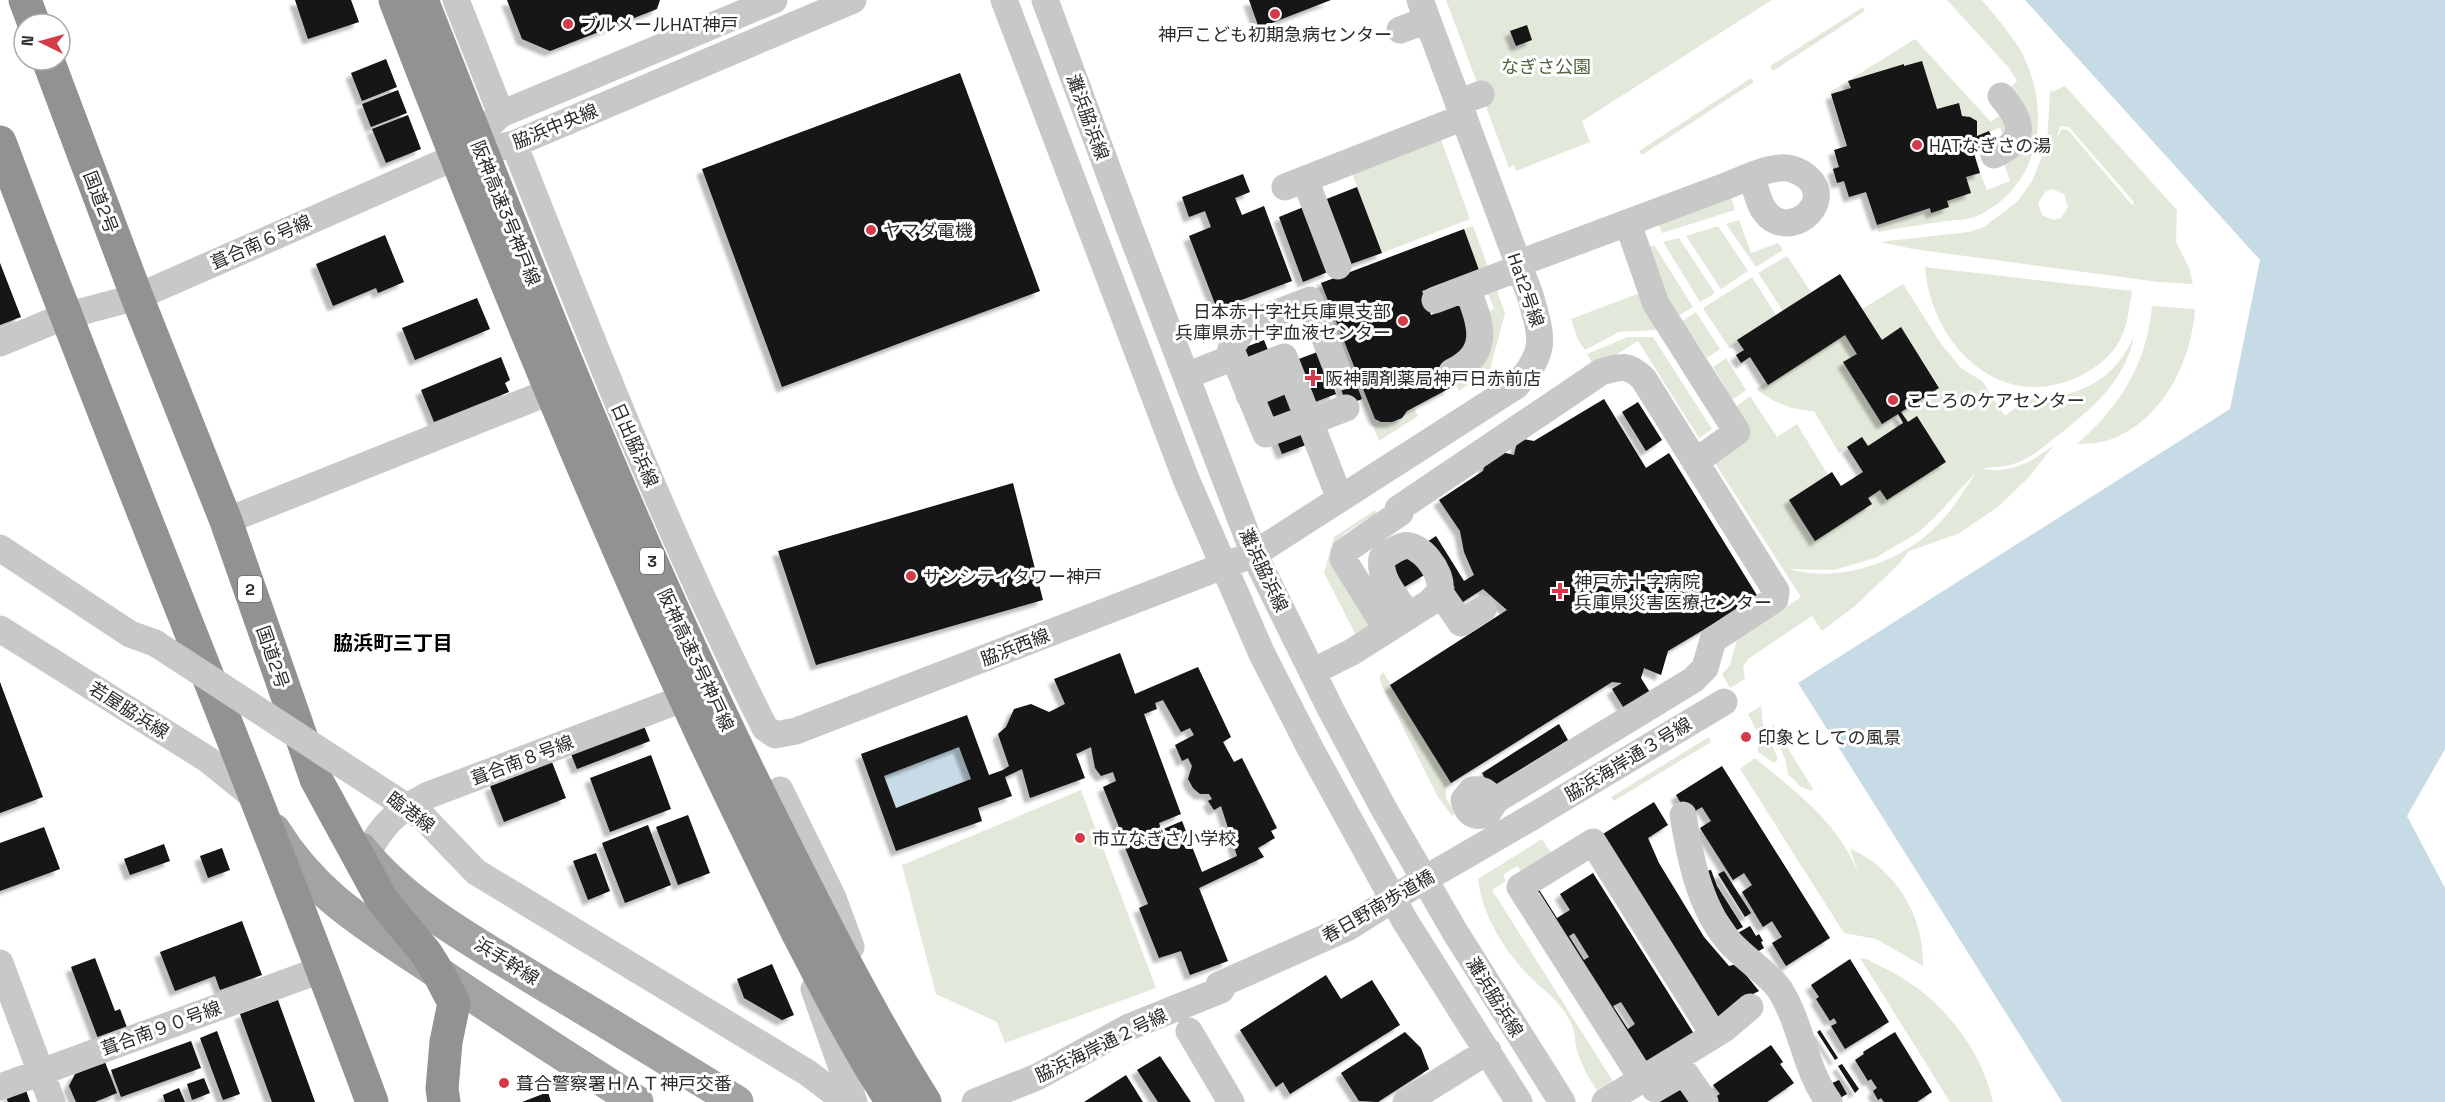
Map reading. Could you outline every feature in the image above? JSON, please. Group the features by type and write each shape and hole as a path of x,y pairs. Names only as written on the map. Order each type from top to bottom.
{"highway":[{"name":"阪神高速3号神戸線","path":"393,0 505,283 645,614 745,828 812,960 892,1102"},
{"name":"阪神高速3号神戸線","path":"422,0 553,331 734,742 837,949 870,1011 925,1102"},
{"name":"国道2号","path":"53,72 137,297 226,521 316,779 382,900 440,974 454,1004 442,1089 444,1102"},
{"path":"3,157 323,969 372,1102"}],"main road":[{"name":"浜手幹線","path":"316,779 353,840 386,878 422,907 737,1102"},
{"path":"254,797 287,851 308,876 338,905 498,1013 637,1102"}],"street":[{"path":"393,0 453,158 549,392 569,404 698,693 781,898 854,1102"},
{"path":"456,0 501,114"},
{"name":"脇浜中央線","path":"453,158 501,114 774,0"},
{"name":"脇浜中央線","path":"453,158 514,144 853,0"},
{"name":"灘浜脇浜線","path":"1005,0 1186,479 1262,654 1310,748 1405,921 1520,1102"},
{"name":"灘浜脇浜線","path":"1045,0 1254,554 1312,672 1385,811 1449,922 1562,1102"},
{"path":"1397,23 1423,8"},
{"name":"Hat2号線","path":"1254,554 1516,386 1533,366 1542,335 1518,266 1470,106 1423,8"},
{"path":"1994,155 2008,149 2016,142 2019,132 2017,120 2001,96"},
{"path":"1338,266 1295,183 1470,106"},
{"name":"日出脇浜線","path":"514,144 623,418 701,595 765,728 775,735"},
{"name":"葺合南６号線","path":"0,344 65,316 137,297 453,158"},
{"path":"1435,300 1644,213 1752,176"},
{"path":"1644,213 1656,304 1737,432 1695,462"},
{"path":"1452,372 1471,360 1477,351 1480,339 1478,320 1467,288"},
{"path":"1246,385 1231,349 1245,325 1310,300 1340,377"},
{"path":"1246,385 1284,357 1340,499"},
{"path":"1409,616 1384,578 1381,567 1382,558 1405,528 1601,372 1622,367 1632,368 1643,378 1776,591 1774,599 1713,640 1705,668 1693,680 1496,800"},
{"path":"1186,376 1246,385 1303,404 1346,408"},
{"path":"226,521 549,392"},
{"path":"1312,672 1352,652 1430,603 1440,588 1438,577 1405,528 1378,474"},
{"path":"1379,617 1343,559 1345,551 1405,528"},
{"name":"臨港線","path":"0,548 130,634 155,644 424,818 476,872 808,1073 846,1102"},
{"name":"脇浜西線","path":"775,735 796,732 1254,554"},
{"path":"1437,595 1443,597 1461,623 1483,609"},
{"name":"若屋脇浜線","path":"0,629 207,759 254,797"},
{"name":"葺合南８号線","path":"366,855 381,828 401,810 426,796 698,693"},
{"name":"脇浜海岸通３号線","path":"1532,816 1724,702"},
{"path":"780,790 833,898 857,964 933,1102"},
{"path":"1683,815 1687,843 1707,906 1726,939 1778,987 1793,1013 1802,1048 1817,1086 1829,1102"},
{"name":"春日野南歩道橋","path":"1219,985 1347,928 1532,816"},
{"path":"1638,1091 1520,887 1593,842 1714,1035"},
{"path":"0,963 52,1102"},
{"name":"葺合南９０号線","path":"0,1087 323,969"},
{"path":"1065,1047 1219,985"},
{"name":"脇浜海岸通２号線","path":"975,1102 1037,1077 1129,1027 1221,990 1219,985"},
{"path":"1638,1091 1750,1007"},
{"path":"447,1042 459,1022 476,1011 498,1013"},
{"path":"1189,1031 1231,1102"},
{"path":"1406,1102 1488,1052"},
{"path":"1605,1102 1684,1072 1705,1102"}],"green space":[{"name":"なぎさ公園","path":"1446,0 1772,0 1582,121 1590,142 1516,171 1514,165 1509,168"},
{"path":"1947,0 1982,0 2019,48 2032,77 2037,101 2038,124 2035,146 2027,168 2015,187 1998,203 1977,216 1878,232 1877,225 1930,208 1931,212 1948,207 1947,201 1970,193 1966,177 1980,173 1987,190 2010,181 2003,161 2008,90 2017,81 2009,68"},
{"path":"1863,7 1865,11 1773,71 1770,66"},
{"path":"1915,39 1991,122 2003,113 2008,118 2005,140 2000,128 1977,136 1977,121 1962,116 1959,103 1937,109 1922,61 1904,66 1903,64 1849,81 1851,88 1831,94 1830,92"},
{"path":"1751,78 1754,82 1642,155 1639,151"},
{"path":"2065,86 2177,210 2176,242 2189,268 2193,284 2158,282 1913,249 1880,242 1969,232 1984,227 2018,201 2032,181 2047,144 2050,90 2052,92","holes":["2060,126 2069,127 2134,202 2132,205 2068,130 2062,129 2057,137","2052,189 2064,194 2068,207 2061,218 2054,220 2042,215 2038,203 2045,192"]},
{"path":"1440,137 1470,219 1382,253 1351,171"},
{"path":"1731,197 1735,210 1662,233 1659,225"},
{"path":"1739,220 1751,253 1778,243 1783,250 1756,267 1726,224"},
{"path":"1473,226 1488,267 1479,270 1464,229"},
{"path":"1718,226 1748,271 1721,289 1686,236"},
{"path":"1679,238 1715,293 1700,302 1663,242"},
{"path":"1654,245 1693,307 1678,316 1666,297 1650,246"},
{"path":"1787,256 1811,292 1783,311 1758,273"},
{"path":"1925,267 2132,291 2125,328 2117,346 2108,356 2080,376 2051,386 2023,386 1997,379 1975,365 1956,346 1940,322 1930,295"},
{"path":"1752,277 1776,315 1738,340 1739,343 1730,349 1703,308"},
{"path":"1321,283 1375,419 1392,422 1414,408 1418,416 1379,441 1316,285"},
{"path":"1903,284 1942,345 1961,368 1982,381 2005,416 2029,400 2061,396 2096,382 2114,368 2134,336 2124,366 2116,379 2084,414 2022,461 1981,468 2001,470 2020,466 2054,445 2028,478 1999,506 1958,534 1909,551 1899,564 1855,606 1822,631 1812,616 1748,659 1743,666 1745,679 1730,688 1722,674 1730,665 1737,640 1801,597 1713,460 1751,433 1736,407 1750,396 1777,437 1797,424 1828,475 1789,500 1815,540 1871,505 1868,498 1880,490 1887,500 1946,462 1918,416 1908,422 1901,412 1939,387 1901,328 1882,340 1862,309","holes":["1976,472 1938,525 1917,543 1900,553 1864,568 1846,572 1826,574 1789,569 1834,570 1875,558 1919,532"]},
{"path":"1497,291 1505,313 1490,370 1459,391 1453,379 1485,313 1494,309 1488,294"},
{"path":"1645,291 1661,326 1655,330 1619,332 1585,350 1578,340 1571,319"},
{"path":"2152,306 2195,309 2188,349 2171,387 2159,404 2128,431 2109,440 2077,444 2106,415 2129,382 2144,346"},
{"path":"1696,312 1720,349 1707,358 1682,321"},
{"path":"1845,335 1857,354 1843,362 1882,423 1898,414 1903,423 1868,446 1862,437 1839,453 1814,411 1783,405 1756,389 1766,382 1768,385"},
{"path":"1628,337 1653,337 1712,429 1699,438 1638,341 1595,368 1587,354"},
{"path":"1726,358 1746,390 1732,400 1713,367"},
{"path":"1375,510 1377,514 1341,537 1335,544 1330,559 1371,628 1357,637 1324,573 1334,537"},
{"path":"1383,672 1451,783 1446,787 1446,798 1456,813 1452,816 1438,797 1381,684 1380,676"},
{"path":"1761,706 1763,724 1777,756 1777,761 1774,763 1758,752 1757,732 1748,714"},
{"path":"1773,724 1813,789 1811,791 1801,787 1788,774 1785,758 1771,731"},
{"path":"1709,737 1711,742 1614,801 1611,797"},
{"path":"1755,758 1802,797 1830,826 1852,859 1860,878 1850,849 1881,868 1893,881 1904,896 1919,930 1923,966 1876,939 1844,933 1740,769"},
{"path":"1081,790 1156,988 1005,1043 997,1022 936,994 902,865"},
{"path":"1542,839 1551,853 1521,871 1517,866 1503,875 1506,881 1492,890 1614,1083 1598,1092 1580,1059 1570,1020 1560,1006 1511,955 1489,919 1480,892 1478,879"},
{"path":"1860,958 1873,962 1905,980 1922,992 1954,1023 1978,1060 1993,1102 1950,1102"}],"water":[{"path":"2025,0 2445,0 2445,749 2407,816 2445,888 2445,1102 2062,1102 1798,683 2230,409 2260,260"},
{"path":"959,747 971,779 896,808 884,776"}],"building":[{"path":"295,0 351,0 359,22 308,39"},
{"name":"ブルメールHAT神戸","path":"507,0 660,0 657,9 550,51 522,39"},
{"name":"神戸こども初期急病センター","path":"1249,0 1331,0 1259,28"},
{"path":"1527,25 1532,40 1516,46 1510,31"},
{"path":"386,59 397,87 362,101 351,73"},
{"name":"HATなぎさの湯","path":"1922,61 1937,109 1959,103 1962,116 1977,121 1977,136 1989,131 1994,143 1973,150 1980,173 1966,177 1971,193 1947,201 1949,207 1931,213 1930,208 1877,225 1866,192 1849,197 1844,181 1837,183 1833,169 1839,167 1834,150 1847,146 1831,94 1851,88 1848,81 1904,64 1904,66"},
{"name":"ヤマダ電機","path":"960,73 1040,291 782,387 702,169"},
{"path":"398,90 407,113 371,127 362,104"},
{"path":"408,115 421,149 386,163 372,129"},
{"path":"1243,174 1250,192 1235,198 1242,215 1264,206 1292,281 1217,309 1189,236 1211,227 1205,211 1189,217 1182,197"},
{"path":"1357,187 1382,253 1348,265 1324,200"},
{"path":"1306,206 1330,271 1303,282 1279,217"},
{"name":"日本赤十字社兵庫県支部 兵庫県赤十字血液センター","path":"1464,229 1479,270 1422,291 1431,315 1464,303 1471,347 1441,369 1450,388 1407,411 1402,418 1392,422 1381,422 1375,419 1321,283"},
{"path":"385,235 404,282 378,293 376,288 333,306 316,264"},
{"path":"0,263 21,317 0,325"},
{"name":"こころのケアセンター","path":"1840,274 1882,340 1901,327 1939,388 1901,412 1908,422 1917,416 1946,462 1887,500 1880,490 1868,498 1872,504 1815,541 1789,500 1832,472 1841,486 1863,472 1847,447 1862,437 1868,446 1903,423 1898,414 1882,424 1843,362 1857,354 1845,335 1768,385 1750,357 1741,363 1736,355 1744,350 1737,340"},
{"path":"477,298 490,329 415,360 402,328"},
{"path":"1264,340 1306,445 1282,454 1241,349"},
{"name":"阪神調剤薬局神戸日赤前店","path":"1320,351 1336,394 1307,405 1291,362"},
{"path":"501,357 510,380 505,383 509,392 434,422 421,390"},
{"path":"1354,378 1362,399 1347,405 1339,384"},
{"path":"1604,399 1646,468 1669,453 1758,597 1668,651 1661,675 1644,668 1641,678 1651,694 1625,710 1612,689 1622,683 1612,682 1451,783 1390,685 1507,610 1483,589 1455,607 1446,594 1455,588 1427,542 1436,536 1464,581 1474,575 1464,552 1460,531 1439,500 1483,471 1489,449 1514,455 1518,438 1534,441"},
{"path":"1638,402 1662,440 1646,451 1622,412"},
{"name":"サンシティタワー神戸","path":"1013,483 1043,600 816,665 778,551"},
{"path":"1413,553 1426,574 1401,589 1389,569"},
{"path":"1120,653 1135,694 1198,667 1231,737 1223,742 1234,762 1242,758 1277,828 1271,831 1275,838 1258,848 1264,857 1199,888 1228,961 1190,975 1181,951 1159,958 1139,908 1148,904 1124,845 1144,837 1142,830 1123,837 1103,787 1116,781 1113,772 1101,776 1095,768 1091,747 1076,754 1085,778 1030,798 1022,769 1005,777 1012,796 978,808 982,821 896,851 861,754 967,715 989,775 1003,770 1009,766 998,734 1006,727 1014,709 1031,704 1049,712 1065,704 1054,679","holes":["1163,700 1181,732 1190,728 1194,735 1175,745 1182,761 1188,758 1192,766 1188,779 1193,788 1200,794 1209,794 1212,799 1208,801 1214,810 1221,806 1237,856 1202,872 1182,821 1161,830 1159,823 1181,814 1144,714 1157,709 1155,703","959,747 971,779 896,808 884,776"]},
{"path":"0,682 43,797 0,813"},
{"path":"1559,724 1568,740 1491,788 1482,773"},
{"path":"644,726 650,741 577,769 571,754"},
{"path":"651,755 671,809 610,832 590,778"},
{"path":"552,762 566,798 504,822 490,786"},
{"path":"1722,766 1830,938 1786,966 1772,943 1782,937 1772,921 1763,927 1742,892 1752,885 1744,873 1733,880 1700,828 1711,821 1702,807 1688,815 1676,795"},
{"path":"1654,802 1668,825 1648,838 1659,863 1704,937 1729,966 1737,964 1759,991 1743,999 1719,1019 1603,834"},
{"path":"688,815 710,873 678,885 656,827"},
{"path":"648,825 671,885 625,903 602,843"},
{"path":"44,827 60,869 0,891 0,843"},
{"path":"164,844 170,861 130,875 124,859"},
{"path":"222,848 230,870 208,878 200,856"},
{"path":"596,853 610,891 588,900 573,861"},
{"path":"1711,870 1717,886 1743,927 1737,930 1721,907 1705,871"},
{"path":"1724,871 1751,913 1745,917 1718,874"},
{"path":"1593,873 1696,1037 1652,1066 1648,1060 1642,1063 1533,892 1538,888 1557,918 1570,910 1560,894","holes":["1574,933 1589,957 1584,960 1569,936","1621,1002 1635,1024 1628,1029 1613,1006"]},
{"path":"242,921 262,975 220,990 215,976 175,991 160,952"},
{"path":"1750,926 1756,936 1759,934 1763,941 1761,942 1764,948 1757,952 1738,933"},
{"path":"95,958 115,1011 120,1009 128,1030 99,1041 71,967"},
{"path":"1850,959 1889,1022 1845,1049 1831,1026 1837,1023 1834,1018 1830,1021 1816,999 1819,997 1811,985"},
{"path":"772,964 794,1015 782,1020 744,998 737,979"},
{"path":"1326,975 1341,999 1372,980 1400,1025 1290,1094 1283,1082 1276,1087 1240,1030"},
{"path":"278,1000 315,1102 272,1102 240,1014"},
{"path":"1820,1030 1838,1058 1835,1060 1817,1032"},
{"path":"217,1031 240,1094 223,1100 200,1038"},
{"path":"1405,1032 1421,1048 1429,1069 1378,1102 1359,1101 1341,1073"},
{"path":"1895,1032 1932,1092 1917,1102 1884,1102 1881,1098 1878,1100 1873,1091 1877,1088 1871,1079 1868,1081 1855,1060 1864,1054 1863,1052"},
{"path":"191,1041 201,1068 121,1097 111,1070"},
{"path":"1771,1045 1783,1062 1780,1064 1794,1083 1767,1102 1714,1102 1712,1099 1720,1094 1713,1085"},
{"path":"1160,1056 1191,1102 1158,1102 1137,1070"},
{"path":"105,1062 117,1093 95,1102 76,1102 69,1086 75,1074"},
{"path":"1842,1064 1859,1089 1855,1093 1838,1066"},
{"path":"1126,1075 1143,1102 1084,1102"},
{"path":"204,1078 210,1093 192,1100 187,1084"},
{"path":"1839,1080 1847,1094 1840,1098 1832,1083"},
{"path":"179,1088 185,1102 165,1102 163,1095"},
{"path":"1680,1088 1689,1102 1658,1102"},
{"path":"26,1090 30,1102 8,1102 6,1097"},
{"path":"548,1092 551,1102 522,1102"}],"place":[{"name":"神戸こども初期急病センター","path":"1275,14"},
{"name":"ブルメールHAT神戸","path":"568,24"},
{"name":"HATなぎさの湯","path":"1917,145"},
{"name":"ヤマダ電機","path":"871,230"},
{"name":"日本赤十字社兵庫県支部 兵庫県赤十字血液センター","path":"1403,321"},
{"name":"阪神調剤薬局神戸日赤前店","path":"1313,378"},
{"name":"こころのケアセンター","path":"1893,400"},
{"name":"サンシティタワー神戸","path":"911,576"},
{"name":"神戸赤十字病院 兵庫県災害医療センター","path":"1560,591"},
{"name":"印象としての風景","path":"1746,737"},
{"name":"市立なぎさ小学校","path":"1080,838"},
{"name":"葺合警察署ＨＡＴ神戸交番","path":"504,1083"}],"district":[{"name":"脇浜町三丁目","path":"393,643"}]}
